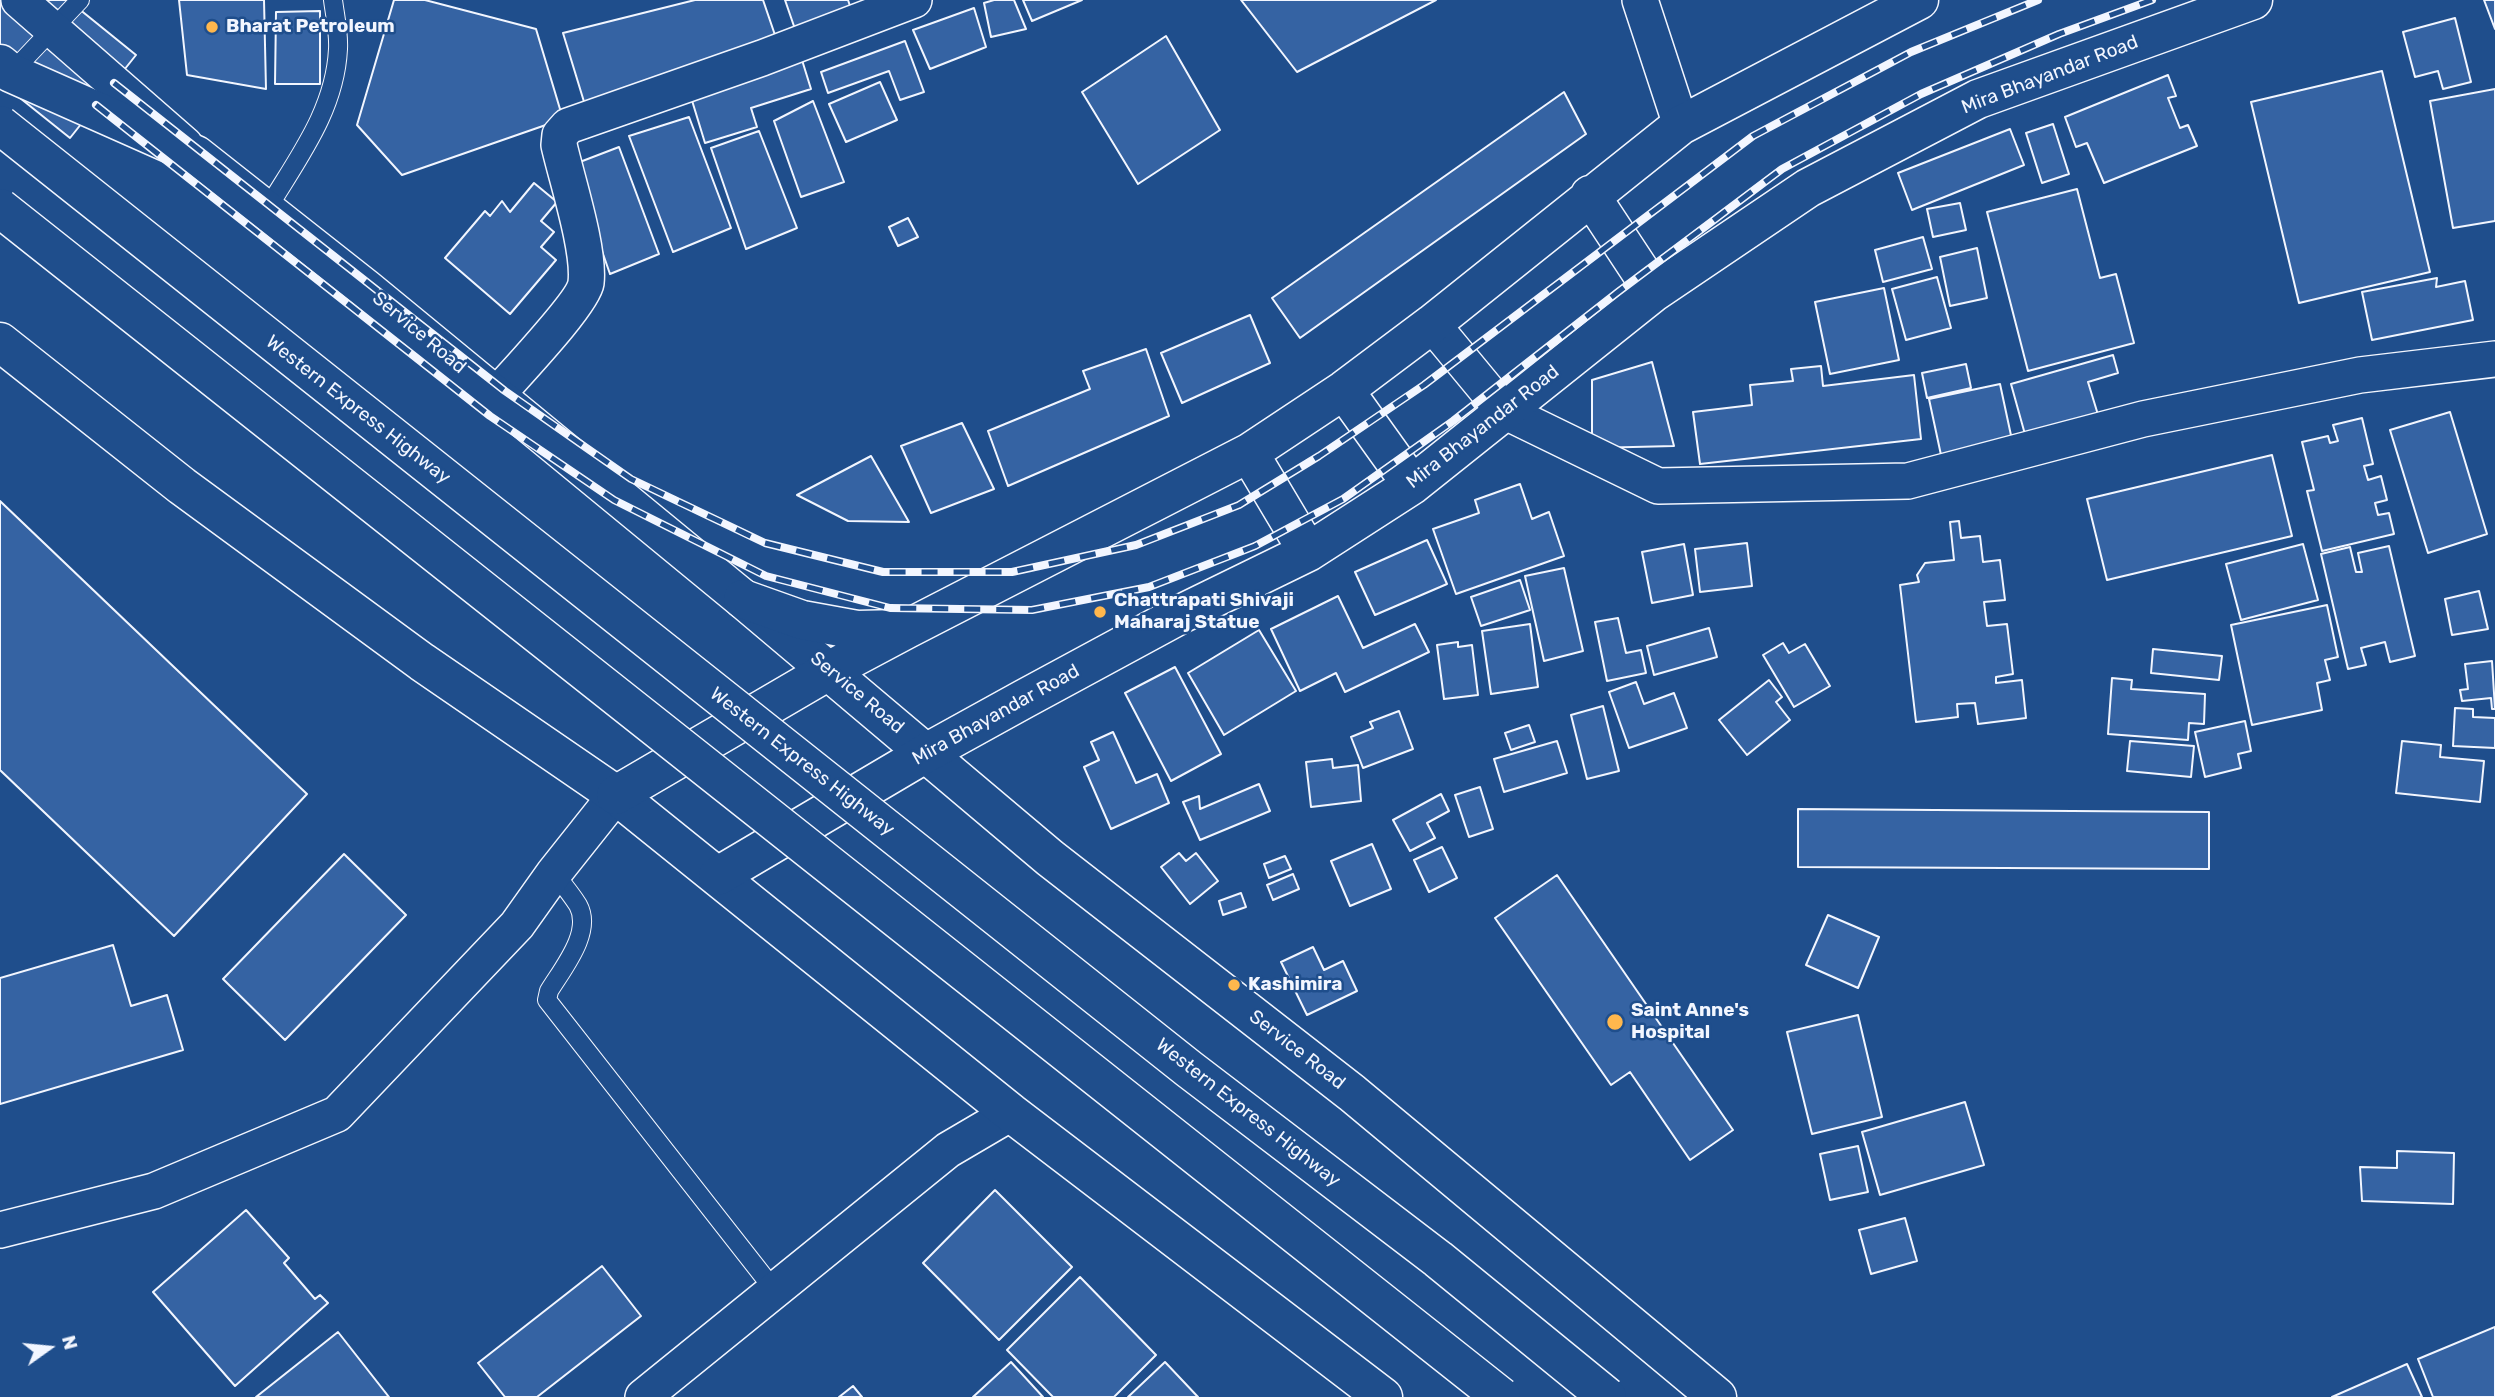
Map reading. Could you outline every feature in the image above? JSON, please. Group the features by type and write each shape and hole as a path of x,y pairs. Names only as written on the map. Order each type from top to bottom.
{"main road":[{"name":"Mira Bhayandar Road","path":"718,876 928,752 1183,613 1308,552 1412,485 1654,292 1808,188 1978,99 2253,0"},
{"path":"616,795 830,670 1249,453 1344,390 1432,324 1590,195 1681,125 1911,2"},
{"name":"Service Road","path":"6,69 196,155 366,289 830,670 1050,858 1352,1093 1717,1397"},
{"name":"Western Express Highway","path":"0,125 1167,1051 1438,1259 1607,1397"},
{"path":"1590,195 1654,292"},
{"path":"0,208 1501,1397"},
{"path":"0,342 182,486 422,662 616,795 1011,1114 1383,1397"},
{"path":"1344,390 1412,485"},
{"path":"1249,453 1308,552"},
{"path":"743,599 803,620 857,630 907,629"}],"street":[{"path":"19,0 196,155"},
{"path":"495,397 576,304 586,285 582,242 559,145 560,135 568,126 762,58 914,0"},
{"path":"1640,0 1681,125"},
{"path":"1432,324 1504,411 1658,486 1908,481 2143,419 2360,375 2495,359"},
{"path":"0,1230 154,1191 337,1114 517,925 616,795"},
{"path":"643,1397 948,1150 1011,1114"}],"lane":[{"path":"6,69 54,28 80,0"},
{"path":"266,211 314,132 333,89 339,46 333,0"},
{"path":"554,873 578,905 583,919 579,937 549,991 547,1000 775,1291"}],"building":[{"path":"0,0 68,0 136,55 70,138 0,82"},
{"path":"179,0 264,0 266,89 187,75"},
{"path":"394,0 425,0 536,29 563,119 402,175 357,125"},
{"path":"695,0 763,0 776,38 585,105 563,33"},
{"path":"785,0 848,0 852,12 796,32"},
{"path":"1014,0 1026,29 991,37 984,3"},
{"path":"1023,0 1082,0 1032,21"},
{"path":"1241,0 1436,0 1297,72"},
{"path":"2484,0 2495,0 2495,29"},
{"path":"974,8 986,47 930,69 913,30"},
{"path":"320,11 320,84 275,84 276,12"},
{"path":"2455,18 2471,82 2443,89 2438,71 2415,77 2403,32"},
{"path":"1166,36 1220,130 1138,184 1082,92"},
{"path":"905,41 924,92 900,100 889,71 828,93 821,72"},
{"path":"802,60 811,89 751,108 757,127 705,143 690,94"},
{"path":"2382,71 2430,272 2299,303 2251,102"},
{"path":"2168,75 2176,96 2168,98 2180,128 2188,125 2197,146 2104,183 2087,143 2076,147 2065,117"},
{"path":"880,82 897,120 846,142 829,104"},
{"path":"2495,89 2495,221 2453,228 2430,101"},
{"path":"1564,92 1586,134 1300,338 1272,298"},
{"path":"813,101 844,182 801,197 774,121"},
{"path":"689,117 731,228 673,252 629,136"},
{"path":"2053,124 2069,174 2042,183 2026,133"},
{"path":"2010,129 2024,165 1912,210 1898,173"},
{"path":"759,131 797,228 746,249 711,148"},
{"path":"619,147 659,254 610,274 572,165"},
{"path":"534,183 557,202 541,221 554,232 541,247 556,260 510,314 445,258 485,211 490,216 502,201 510,212"},
{"path":"2077,189 2100,278 2116,274 2134,343 2028,371 1987,212"},
{"path":"1960,203 1966,230 1933,237 1927,209"},
{"path":"908,218 918,237 898,246 889,227"},
{"path":"1923,237 1932,269 1883,282 1875,250"},
{"path":"1977,248 1987,298 1950,306 1940,257"},
{"path":"1937,277 1951,328 1906,340 1892,289"},
{"path":"2437,278 2436,287 2465,281 2473,320 2372,340 2362,292"},
{"path":"1884,288 1899,360 1830,374 1815,302"},
{"path":"1250,315 1270,363 1182,403 1161,353"},
{"path":"1146,349 1169,416 1008,486 988,431 1090,389 1083,371"},
{"path":"2113,355 2118,373 2088,382 2099,418 2026,438 2011,384"},
{"path":"1652,362 1674,446 1592,448 1592,380"},
{"path":"1966,364 1971,388 1927,398 1922,373"},
{"path":"1821,366 1823,386 1914,375 1921,439 1700,464 1693,412 1752,405 1750,385 1793,381 1791,369"},
{"path":"2000,384 2012,440 1941,455 1929,399"},
{"path":"2450,412 2487,534 2428,553 2390,430"},
{"path":"2362,418 2373,464 2364,466 2368,480 2381,476 2387,500 2375,503 2378,515 2389,513 2394,534 2322,551 2307,491 2314,490 2302,442 2328,436 2330,443 2338,441 2333,425"},
{"path":"962,423 994,489 931,513 901,446"},
{"path":"2272,455 2292,536 2107,580 2087,499"},
{"path":"871,456 909,522 848,521 797,495"},
{"path":"1520,484 1532,519 1549,512 1564,556 1456,594 1433,529 1479,513 1475,500"},
{"path":"0,501 307,794 174,936 0,770"},
{"path":"1959,521 1961,538 1980,536 1983,562 2000,560 2005,600 1984,602 1987,626 2007,624 2013,674 1996,677 1996,683 2022,680 2026,718 1978,724 1975,703 1957,704 1958,717 1916,722 1900,585 1919,582 1917,575 1925,563 1954,560 1950,522"},
{"path":"1427,540 1447,584 1375,615 1355,572"},
{"path":"1747,543 1752,586 1700,592 1695,549"},
{"path":"1684,544 1693,595 1652,603 1642,552"},
{"path":"2303,544 2318,600 2241,620 2226,564"},
{"path":"2389,546 2415,656 2390,662 2385,642 2361,648 2366,665 2348,669 2321,554 2350,547 2356,572 2362,572 2358,553"},
{"path":"1564,568 1583,651 1544,661 1525,576"},
{"path":"1520,580 1530,610 1481,626 1471,597"},
{"path":"2479,591 2488,629 2452,635 2445,599"},
{"path":"1338,596 1363,648 1415,624 1429,652 1345,692 1336,673 1300,691 1271,629"},
{"path":"2327,605 2338,657 2325,660 2330,680 2317,683 2322,710 2252,725 2231,625"},
{"path":"1618,618 1626,653 1641,650 1646,673 1607,681 1595,622"},
{"path":"1530,624 1538,687 1491,694 1482,631"},
{"path":"1709,628 1717,657 1654,675 1647,646"},
{"path":"1259,630 1296,691 1224,735 1188,673"},
{"path":"1458,642 1458,647 1472,645 1478,695 1444,699 1437,645"},
{"path":"1783,643 1789,653 1805,644 1830,686 1794,707 1763,655"},
{"path":"2153,649 2222,656 2219,680 2151,673"},
{"path":"2492,661 2495,709 2492,709 2491,698 2462,701 2460,690 2468,689 2465,664"},
{"path":"1175,667 1221,754 1171,781 1125,693"},
{"path":"2112,678 2132,680 2131,689 2205,694 2204,724 2189,723 2188,740 2108,734"},
{"path":"1769,680 1782,697 1776,702 1790,720 1747,755 1719,720"},
{"path":"1636,682 1644,704 1674,693 1687,728 1629,748 1609,692"},
{"path":"1603,706 1619,771 1587,779 1571,715"},
{"path":"2455,708 2473,709 2473,717 2495,718 2495,748 2453,746"},
{"path":"1399,711 1413,749 1363,768 1351,737 1373,728 1370,722"},
{"path":"2245,721 2251,751 2238,754 2241,768 2205,777 2195,732"},
{"path":"1529,725 1535,742 1511,750 1505,733"},
{"path":"1113,732 1136,783 1157,774 1169,803 1111,829 1084,767 1099,760 1091,742"},
{"path":"1557,741 1567,773 1504,792 1494,759"},
{"path":"2130,741 2194,746 2191,777 2127,771"},
{"path":"2402,741 2441,745 2440,757 2484,761 2480,802 2396,793"},
{"path":"1332,759 1333,768 1358,765 1361,801 1311,807 1306,762"},
{"path":"1259,784 1270,811 1200,840 1183,802 1199,796 1200,809"},
{"path":"1480,787 1493,829 1469,837 1455,795"},
{"path":"1441,794 1449,811 1427,823 1435,838 1410,851 1393,820"},
{"path":"1798,809 2209,812 2209,869 1798,867"},
{"path":"1372,844 1391,889 1350,906 1331,861"},
{"path":"1442,847 1457,878 1429,892 1414,860"},
{"path":"1179,853 1186,861 1196,853 1218,881 1190,904 1161,867"},
{"path":"344,854 406,915 285,1040 223,979"},
{"path":"1285,856 1291,869 1269,878 1264,864"},
{"path":"1293,874 1299,889 1273,900 1267,885"},
{"path":"1557,875 1733,1130 1690,1160 1630,1072 1611,1085 1495,918"},
{"path":"1241,893 1246,907 1223,915 1219,901"},
{"path":"1828,915 1879,937 1858,988 1806,965"},
{"path":"113,945 131,1006 167,995 183,1050 0,1104 0,978"},
{"path":"1313,947 1324,970 1343,961 1357,991 1307,1015 1281,962"},
{"path":"1858,1015 1882,1117 1812,1134 1787,1032"},
{"path":"1965,1102 1984,1165 1880,1195 1862,1132"},
{"path":"1858,1146 1868,1192 1830,1200 1820,1154"},
{"path":"2397,1151 2454,1153 2453,1204 2362,1201 2360,1167 2397,1168"},
{"path":"995,1190 1072,1267 999,1340 923,1263"},
{"path":"246,1210 289,1258 284,1263 315,1299 320,1295 328,1303 235,1386 153,1292"},
{"path":"1905,1218 1917,1261 1871,1274 1859,1230"},
{"path":"602,1266 641,1316 537,1397 505,1397 478,1363"},
{"path":"1080,1277 1156,1355 1114,1397 1053,1397 1007,1350"},
{"path":"2495,1327 2495,1397 2433,1397 2418,1359"},
{"path":"338,1332 389,1397 256,1397"},
{"path":"1011,1362 1043,1397 973,1397"},
{"path":"1165,1362 1198,1397 1128,1397"},
{"path":"2407,1364 2422,1397 2332,1397"},
{"path":"853,1386 862,1397 839,1397"}],"railway":[{"path":"114,83 505,391 631,479 765,543 883,572 1012,572 1136,545 1239,505 1319,456 1424,385 1753,136 1911,52 2038,0"},
{"path":"96,105 490,416 614,500 766,576 890,608 1032,610 1149,587 1255,546 1343,499 1453,421 1782,169 1921,94 2059,34 2152,0"}],"place":[{"name":"Bharat Petroleum","path":"212,27"},
{"name":"Chattrapati Shivaji Maharaj Statue","path":"1100,612"},
{"name":"Kashimira","path":"1234,985"},
{"name":"Saint Anne's Hospital","path":"1615,1022"}]}
